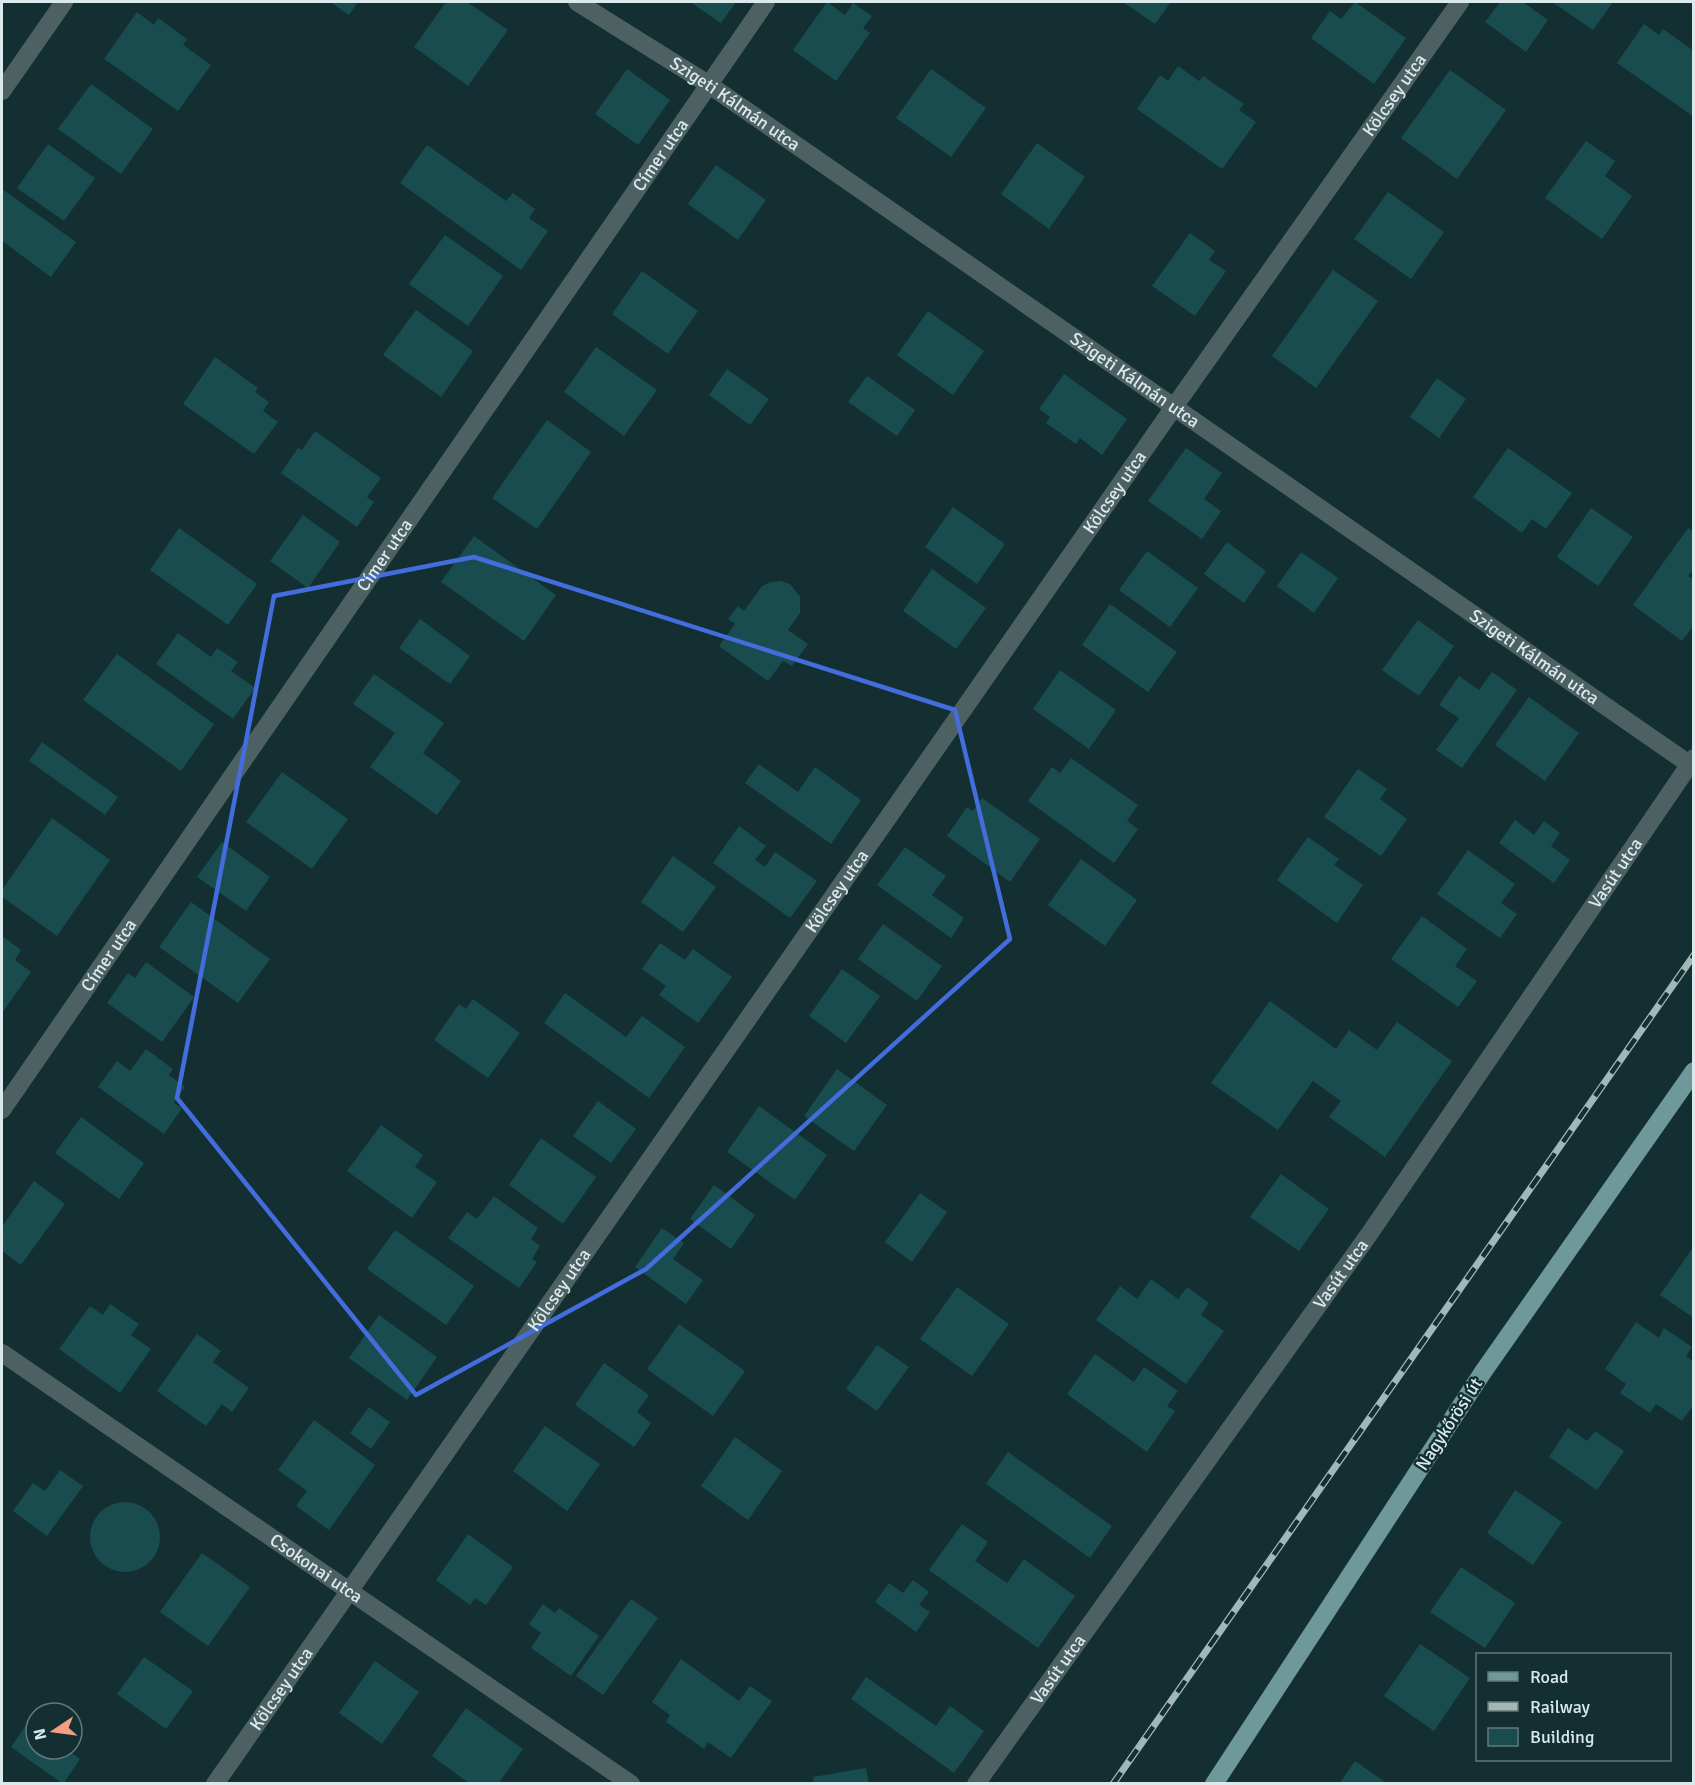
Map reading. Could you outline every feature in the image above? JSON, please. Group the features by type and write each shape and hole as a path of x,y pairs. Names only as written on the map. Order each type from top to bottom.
{"main road":[{"name":"Nagykőrösi út","path":"1214,1784 1482,1372 1694,1071"}],"street":[{"path":"2,91 64,2"},
{"name":"Szigeti Kálmán utca","path":"577,2 708,84 1691,761"},
{"name":"Címer utca","path":"2,1110 766,2"},
{"name":"Kölcsey utca","path":"215,1784 1174,407 1460,2"},
{"name":"Vasút utca","path":"976,1784 1370,1233 1691,761"},
{"name":"Csokonai utca","path":"2,1353 631,1784"}],"highlighted area":[{"path":"474,557 955,710 1010,939 646,1269 416,1395 177,1098 274,596"}],"building":[{"path":"330,2 358,2 349,15"},
{"path":"446,2 467,2 508,30 468,86 414,47"},
{"path":"690,2 736,2 721,23"},
{"path":"827,2 845,15 853,3 872,16 863,28 870,33 836,81 793,50"},
{"path":"1123,2 1171,2 1155,24"},
{"path":"1355,2 1406,38 1374,84 1311,38 1330,11 1341,19"},
{"path":"1500,2 1523,2 1548,20 1526,52 1485,22"},
{"path":"1552,2 1613,2 1593,30"},
{"path":"137,12 154,25 158,18 187,39 183,45 211,65 178,111 104,59"},
{"path":"1644,24 1659,35 1663,29 1694,51 1694,117 1617,63"},
{"path":"1178,66 1199,81 1203,76 1244,104 1239,110 1256,122 1222,169 1137,109 1160,75 1168,81"},
{"path":"627,69 670,100 638,145 595,114"},
{"path":"931,69 986,108 951,157 896,118"},
{"path":"1450,70 1506,110 1457,179 1401,138"},
{"path":"91,84 153,129 121,174 58,129"},
{"path":"1586,141 1615,161 1605,176 1632,196 1602,239 1545,198"},
{"path":"1037,143 1085,177 1049,229 1001,194"},
{"path":"48,144 95,178 64,221 17,188"},
{"path":"427,145 506,201 513,193 535,209 529,218 548,231 521,270 400,183"},
{"path":"716,165 766,200 738,240 688,204"},
{"path":"2,189 76,242 51,277 2,241"},
{"path":"1388,192 1444,232 1411,279 1354,239"},
{"path":"1190,233 1215,251 1209,260 1226,271 1195,316 1152,286"},
{"path":"445,235 503,276 468,326 409,284"},
{"path":"1333,270 1378,301 1316,388 1272,356"},
{"path":"642,271 698,311 668,354 612,314"},
{"path":"416,310 473,351 441,397 383,355"},
{"path":"928,311 984,351 953,395 897,355"},
{"path":"596,347 657,390 624,436 564,392"},
{"path":"215,357 258,388 255,392 269,402 263,411 278,422 254,454 183,404"},
{"path":"727,369 769,399 750,425 709,395"},
{"path":"1064,374 1127,419 1102,455 1080,438 1076,444 1046,423 1050,417 1039,409"},
{"path":"867,376 915,410 897,436 848,402"},
{"path":"1437,378 1466,399 1439,438 1410,417"},
{"path":"547,420 591,452 537,529 492,498"},
{"path":"315,431 381,478 367,497 374,502 357,527 281,473 298,448 302,450"},
{"path":"1186,448 1222,473 1204,499 1221,511 1202,539 1148,501"},
{"path":"1508,448 1572,493 1546,529 1532,519 1522,533 1473,497"},
{"path":"953,507 1005,544 977,584 925,547"},
{"path":"1591,508 1633,537 1598,586 1557,557"},
{"path":"303,515 340,542 308,588 270,561"},
{"path":"179,528 257,584 228,625 150,570"},
{"path":"1688,528 1694,531 1694,569 1688,576 1694,580 1694,625 1682,641 1633,605"},
{"path":"474,536 556,595 524,641 441,582"},
{"path":"1227,542 1266,571 1244,603 1204,574"},
{"path":"1147,551 1198,588 1170,627 1119,590"},
{"path":"1301,552 1338,578 1314,613 1277,586"},
{"path":"932,569 986,608 956,649 903,611"},
{"path":"781,581 790,584 800,597 800,613 788,630 808,644 792,666 783,661 768,681 719,646 735,624 728,619 738,606 744,611 762,586"},
{"path":"1110,604 1177,652 1148,692 1082,645"},
{"path":"420,619 470,656 450,684 399,648"},
{"path":"1418,620 1454,646 1419,696 1382,670"},
{"path":"178,633 211,657 217,648 238,662 231,671 255,688 233,719 156,664"},
{"path":"117,654 214,724 181,771 83,700"},
{"path":"1060,670 1116,710 1089,749 1033,709"},
{"path":"1492,672 1517,690 1462,768 1436,750 1459,718 1439,705 1459,676 1479,690"},
{"path":"374,674 444,723 423,753 461,781 437,815 370,767 395,733 353,704"},
{"path":"1529,697 1579,733 1545,781 1495,745"},
{"path":"42,742 118,797 105,815 29,761"},
{"path":"1071,758 1138,805 1127,821 1138,829 1114,863 1028,801 1052,767 1060,773"},
{"path":"759,764 798,792 815,767 861,800 831,844 745,783"},
{"path":"1358,769 1387,789 1380,799 1407,819 1381,856 1324,817"},
{"path":"282,772 348,819 312,869 246,822"},
{"path":"982,798 1040,839 1010,882 947,836 967,807 973,811"},
{"path":"52,818 110,860 57,936 2,897 2,890"},
{"path":"1515,820 1534,835 1544,821 1560,833 1551,846 1570,860 1554,883 1499,843"},
{"path":"739,826 766,846 755,860 765,867 775,852 817,881 790,918 713,863"},
{"path":"1308,837 1339,859 1334,865 1363,885 1337,923 1277,880"},
{"path":"222,842 270,877 246,911 197,877"},
{"path":"905,847 946,876 932,895 964,918 951,938 877,885"},
{"path":"1468,850 1515,884 1501,903 1517,914 1500,938 1437,894"},
{"path":"673,856 716,887 683,932 641,902"},
{"path":"1081,859 1137,900 1105,946 1048,905"},
{"path":"191,902 270,959 238,1003 159,947"},
{"path":"1422,916 1467,949 1455,966 1477,981 1458,1007 1391,959"},
{"path":"883,924 942,966 917,1001 858,959"},
{"path":"2,936 21,950 15,960 31,972 2,1013"},
{"path":"660,943 685,960 693,949 732,977 698,1023 659,995 666,986 642,969"},
{"path":"146,962 194,997 162,1042 107,1003 128,973 135,978"},
{"path":"842,969 880,996 846,1043 809,1016"},
{"path":"565,993 626,1037 642,1016 685,1047 649,1098 544,1023"},
{"path":"473,999 520,1033 488,1078 434,1040 459,1004 466,1009"},
{"path":"1270,1001 1336,1049 1349,1030 1377,1050 1397,1022 1452,1061 1385,1157 1329,1117 1341,1101 1313,1081 1278,1130 1211,1083"},
{"path":"146,1049 173,1069 169,1075 185,1087 174,1103 182,1108 164,1134 98,1087 117,1061 130,1071"},
{"path":"837,1069 887,1105 854,1151 804,1116"},
{"path":"598,1101 636,1129 611,1163 573,1136"},
{"path":"759,1106 827,1155 795,1200 727,1152"},
{"path":"81,1117 144,1163 119,1199 55,1153"},
{"path":"381,1125 423,1155 415,1167 437,1182 412,1218 347,1171"},
{"path":"541,1138 596,1177 563,1224 509,1185"},
{"path":"1281,1174 1329,1209 1299,1251 1250,1217"},
{"path":"34,1181 65,1204 21,1265 2,1251 2,1227"},
{"path":"714,1185 755,1215 731,1249 690,1219"},
{"path":"920,1193 947,1212 912,1262 885,1242"},
{"path":"494,1196 538,1228 531,1239 540,1246 532,1259 537,1262 519,1288 448,1238 467,1212 477,1219"},
{"path":"662,1228 684,1243 673,1259 703,1280 686,1304 635,1267"},
{"path":"395,1230 474,1286 446,1325 367,1269"},
{"path":"1694,1246 1694,1318 1660,1295"},
{"path":"1151,1279 1178,1299 1187,1287 1209,1303 1201,1315 1224,1331 1186,1384 1096,1320 1120,1286 1137,1299"},
{"path":"957,1287 1009,1324 972,1376 920,1339"},
{"path":"110,1304 139,1324 131,1335 151,1349 120,1393 59,1349 90,1306 103,1315"},
{"path":"379,1315 437,1357 407,1400 349,1358"},
{"path":"1636,1322 1659,1338 1664,1328 1692,1347 1686,1356 1694,1362 1694,1404 1682,1421 1656,1404 1650,1413 1620,1393 1626,1384 1605,1369"},
{"path":"679,1324 745,1371 713,1416 647,1369"},
{"path":"197,1334 221,1351 213,1362 249,1388 232,1412 222,1404 206,1426 157,1391"},
{"path":"877,1345 909,1367 877,1411 846,1389"},
{"path":"1095,1354 1134,1382 1144,1367 1178,1391 1167,1406 1175,1411 1147,1452 1067,1394"},
{"path":"604,1363 649,1395 637,1412 651,1423 634,1447 575,1405"},
{"path":"369,1407 390,1422 371,1449 350,1433"},
{"path":"314,1420 375,1465 329,1530 296,1506 307,1491 278,1470"},
{"path":"545,1426 600,1464 567,1511 513,1471"},
{"path":"1568,1428 1587,1441 1595,1431 1624,1451 1597,1490 1549,1457"},
{"path":"735,1437 782,1471 748,1520 701,1486"},
{"path":"1008,1452 1112,1526 1090,1558 986,1484"},
{"path":"60,1470 83,1486 47,1536 13,1511 33,1483 45,1491"},
{"path":"1515,1490 1562,1522 1533,1565 1487,1533"},
{"path":"125,1502 138,1505 150,1512 157,1524 160,1537 157,1550 150,1562 138,1569 125,1572 112,1569 100,1562 93,1550 90,1537 93,1524 100,1512 112,1505"},
{"path":"962,1524 988,1542 975,1561 1007,1583 1024,1559 1075,1596 1038,1648 929,1570"},
{"path":"468,1534 513,1567 486,1605 475,1598 470,1605 436,1580"},
{"path":"202,1553 250,1587 208,1646 160,1612"},
{"path":"1461,1567 1515,1603 1485,1648 1430,1612"},
{"path":"913,1580 929,1592 919,1605 930,1612 916,1632 875,1602 889,1583 903,1593"},
{"path":"631,1599 658,1618 603,1695 576,1676"},
{"path":"543,1604 555,1613 559,1608 599,1636 571,1676 531,1648 541,1633 529,1624"},
{"path":"1420,1644 1470,1678 1434,1731 1384,1696"},
{"path":"144,1657 193,1691 166,1729 117,1694"},
{"path":"681,1659 739,1701 750,1686 772,1701 731,1758 708,1742 704,1749 666,1722 670,1715 652,1702"},
{"path":"375,1661 419,1692 382,1744 339,1713"},
{"path":"866,1677 936,1726 950,1706 984,1731 954,1773 851,1699"},
{"path":"466,1708 523,1749 498,1784 470,1784 432,1756"},
{"path":"24,1728 24,1756 11,1747"},
{"path":"31,1761 79,1761 63,1784"},
{"path":"1355,1761 1388,1784 1339,1784"},
{"path":"866,1768 869,1784 814,1784 813,1777"}],"railway":[{"path":"1113,1784 1694,955"}]}
